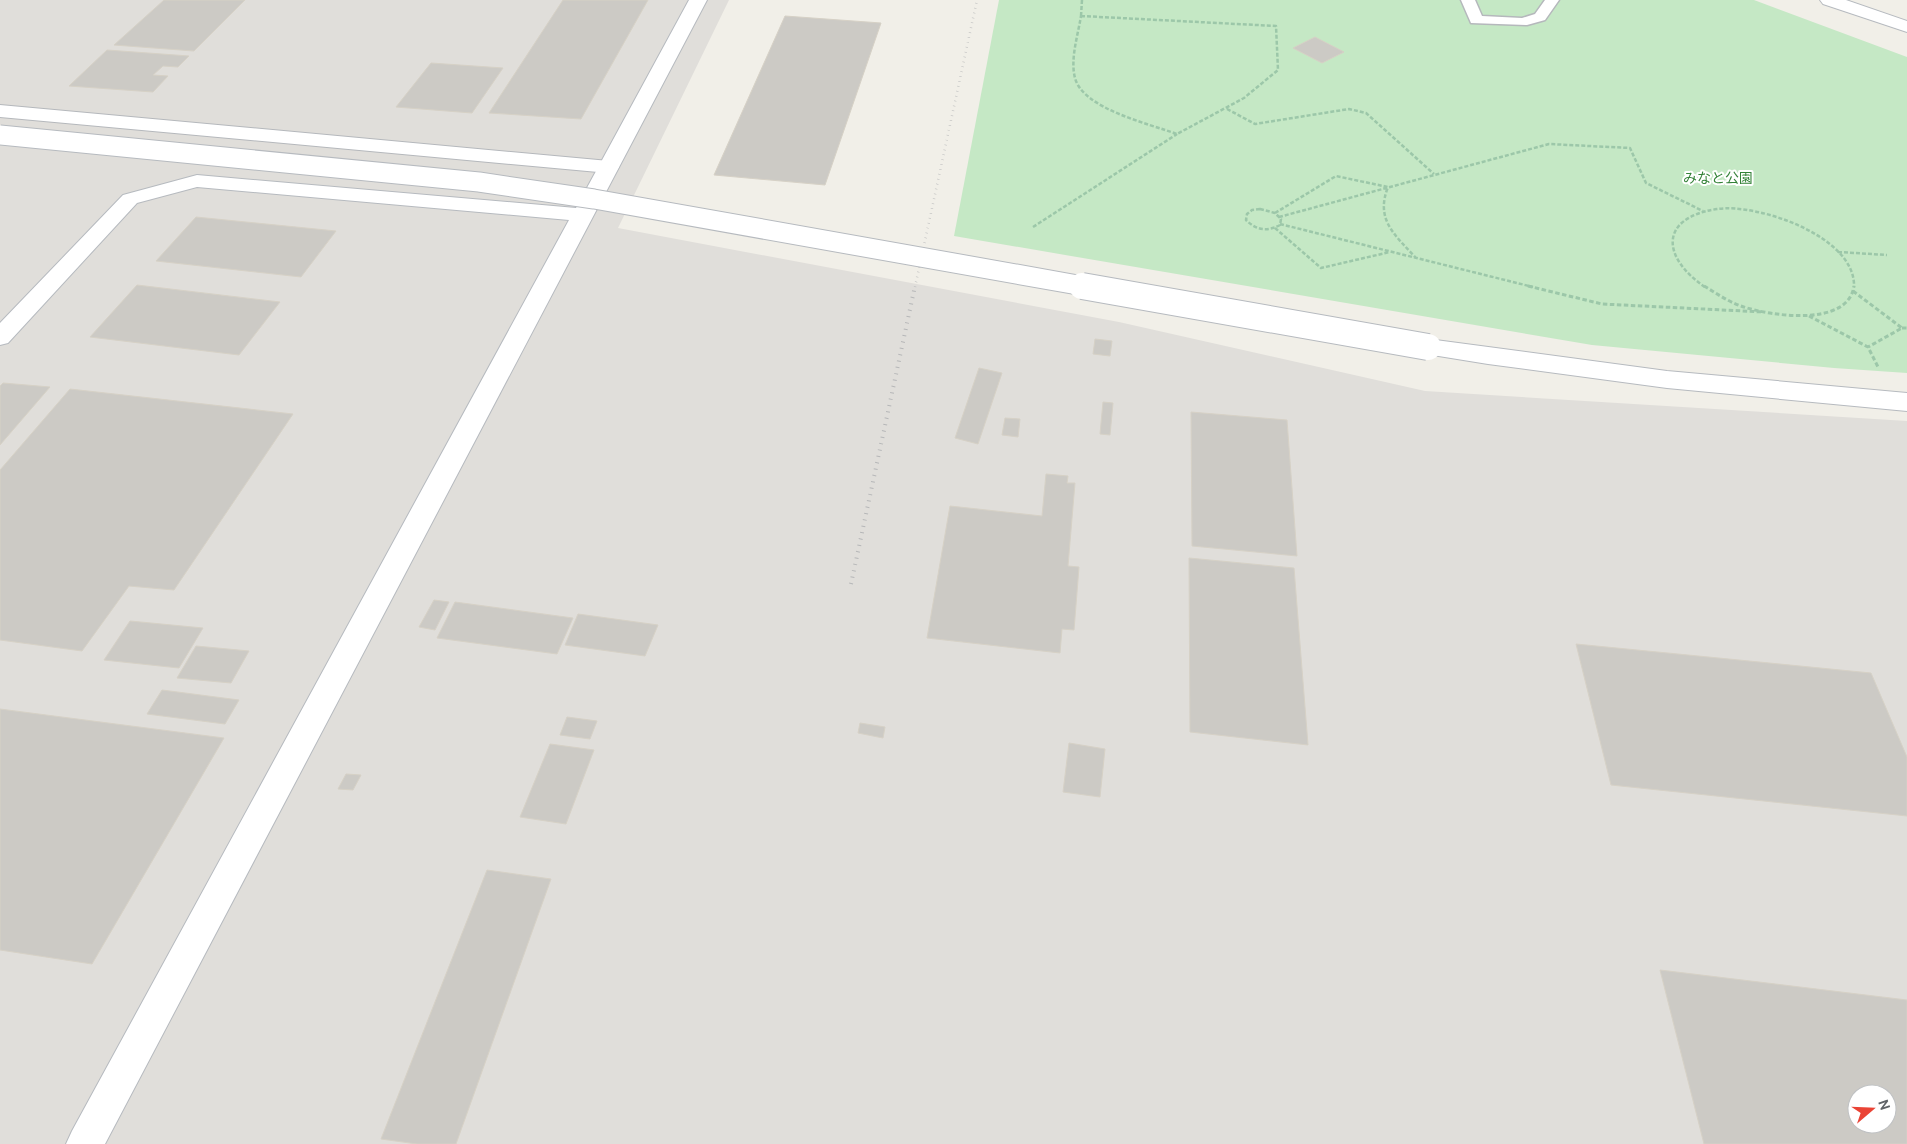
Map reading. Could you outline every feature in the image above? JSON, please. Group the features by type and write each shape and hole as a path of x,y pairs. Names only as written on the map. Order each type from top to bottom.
{"street":[{"path":"85,1144 698,0"},
{"path":"1829,0 1907,27"},
{"path":"0,111 609,166"},
{"path":"0,135 488,183 614,203 1428,347 1602,373 1826,397 1907,402"},
{"path":"0,337 130,199 197,181 583,215"}],"lane":[{"path":"1468,0 1476,20 1522,22 1540,17 1548,3"}],"path":[{"path":"1082,0 1075,80 1084,93 1097,104 1113,111 1178,134"},
{"path":"1033,227 1178,134 1254,92 1278,70 1276,26 1081,16"},
{"path":"1226,108 1255,124 1349,109 1358,110 1366,113 1435,174"},
{"path":"1279,217 1549,144 1630,148 1646,183 1703,211"},
{"path":"1275,213 1336,176 1388,187"},
{"path":"1388,187 1382,198 1384,220 1416,258"},
{"path":"1260,209 1275,213 1279,217 1280,224 1275,228 1267,230 1258,229 1246,220 1247,214 1252,210 1260,209"},
{"path":"1280,224 1602,304 1764,312 1787,316 1808,316 1827,312 1841,306 1853,291 1853,274 1846,260 1819,236 1780,218 1737,209 1703,211 1687,217 1677,225 1672,235 1672,247 1676,259 1687,272 1701,285 1720,296 1764,312"},
{"path":"1275,228 1321,268 1391,252"},
{"path":"1838,252 1887,255"},
{"path":"1853,291 1902,328"},
{"path":"1808,316 1868,347 1879,370"},
{"path":"1868,347 1902,328 1907,328"}],"shaded area":[{"path":"0,0 729,0 618,228 1119,322 1425,391 1907,421 1907,1144 0,1144"}],"green space":[{"name":"みなと公園","path":"999,0 1754,0 1907,57 1907,373 1592,345 954,236"}],"building":[{"path":"164,0 245,0 194,51 114,45"},
{"path":"563,0 648,0 581,119 489,113"},
{"path":"785,16 881,23 825,185 714,175"},
{"path":"1315,37 1344,52 1322,63 1293,48"},
{"path":"107,50 189,56 178,67 163,66 153,75 168,76 153,92 69,86"},
{"path":"431,63 503,68 472,113 396,107"},
{"path":"196,217 336,231 301,277 156,261"},
{"path":"137,285 280,302 239,355 90,337"},
{"path":"1095,339 1112,341 1110,356 1093,354"},
{"path":"979,368 1002,373 978,444 955,438"},
{"path":"3,383 50,387 0,445 0,386"},
{"path":"70,389 293,414 174,590 129,586 82,651 0,640 0,470"},
{"path":"1103,402 1113,403 1110,435 1100,434"},
{"path":"1191,412 1287,420 1297,556 1192,546"},
{"path":"1005,418 1020,419 1018,437 1002,435"},
{"path":"1046,474 1068,476 1067,483 1075,483 1068,566 1079,567 1074,630 1062,629 1060,653 927,638 950,506 1042,516"},
{"path":"1189,558 1294,568 1308,745 1190,732"},
{"path":"434,600 449,602 435,630 419,627"},
{"path":"455,602 573,618 557,654 437,638"},
{"path":"578,614 658,625 645,656 565,645"},
{"path":"130,621 203,628 179,668 104,660"},
{"path":"1576,644 1871,673 1907,757 1907,816 1611,785"},
{"path":"196,646 249,651 231,683 177,678"},
{"path":"162,690 239,700 225,724 147,714"},
{"path":"0,709 224,738 92,964 0,950"},
{"path":"567,717 597,721 590,739 560,735"},
{"path":"860,723 885,727 883,738 858,733"},
{"path":"1069,743 1105,749 1100,797 1063,792"},
{"path":"550,744 594,750 566,824 520,817"},
{"path":"346,774 361,775 353,790 338,789"},
{"path":"487,870 551,879 456,1144 417,1144 381,1139"},
{"path":"1660,970 1907,1000 1907,1144 1704,1144"}],"railway":[{"path":"915,287 977,0"},
{"path":"851,584 915,286"}]}
